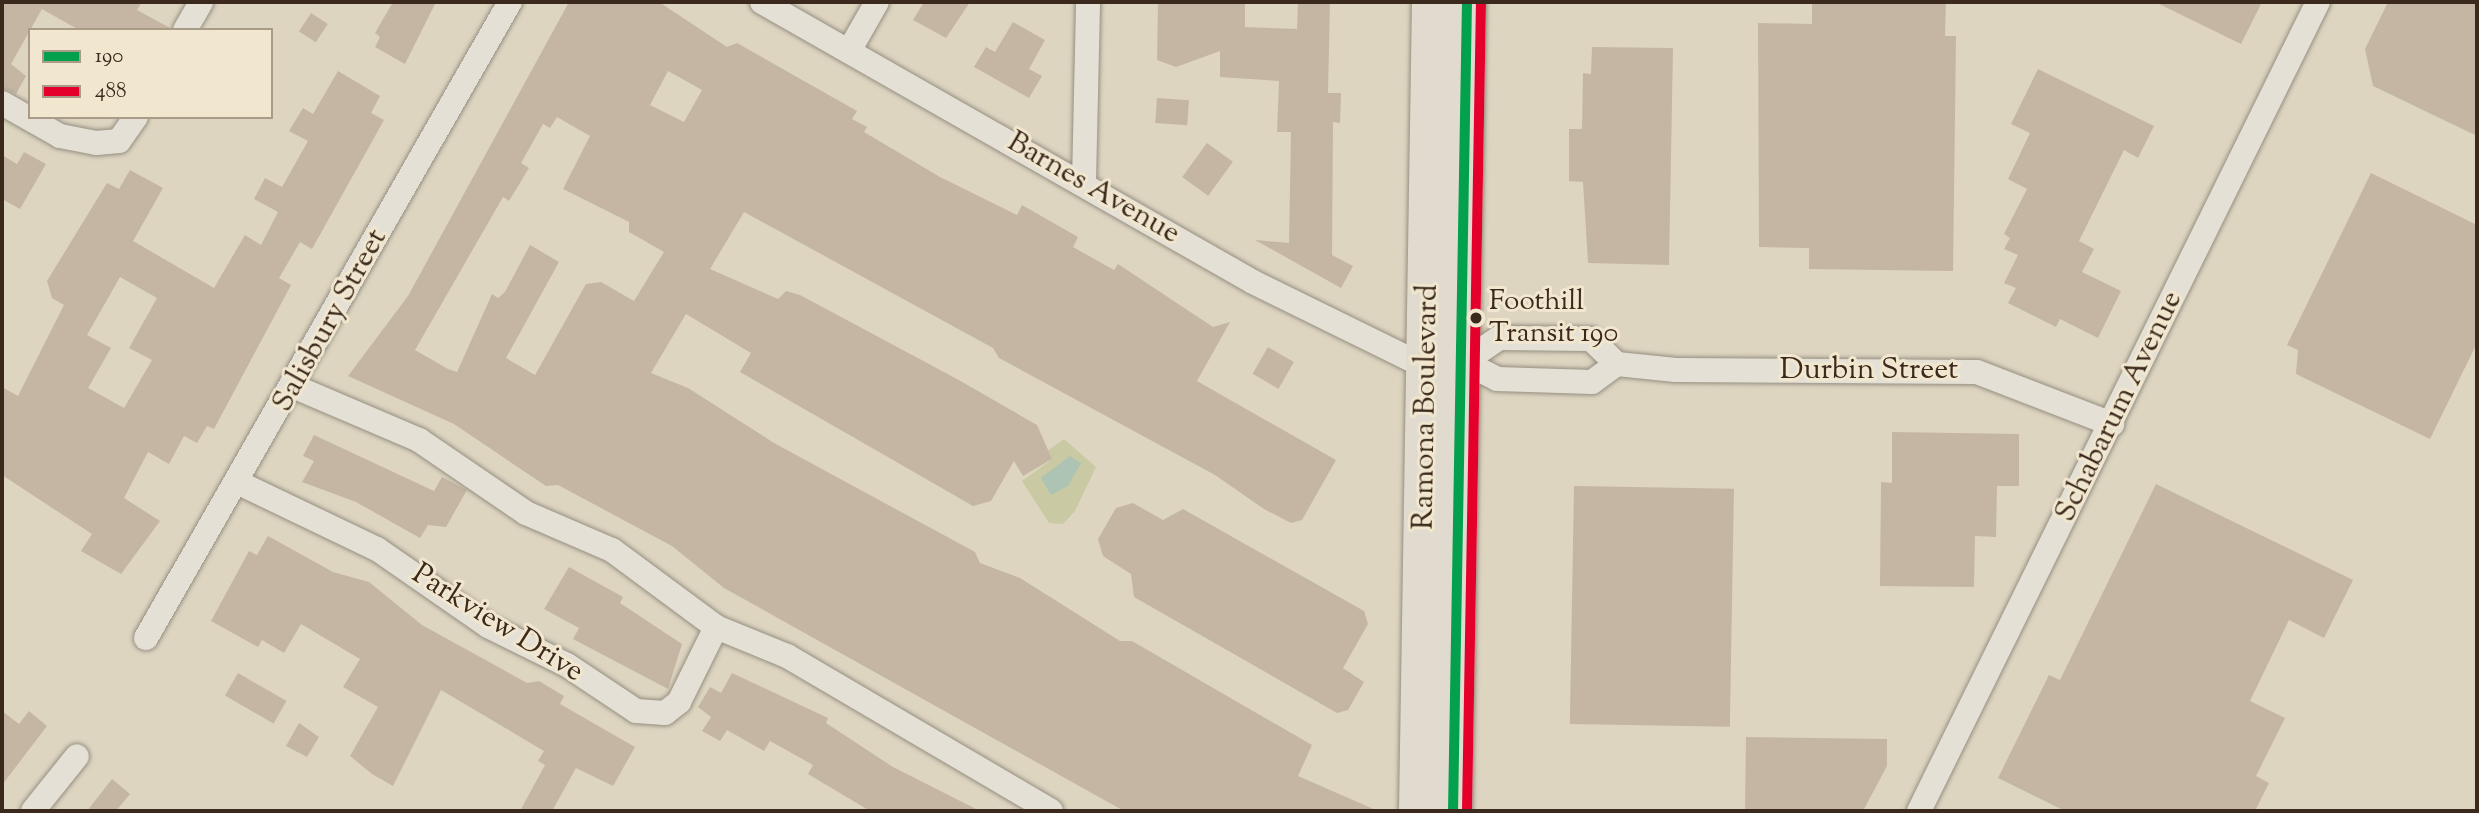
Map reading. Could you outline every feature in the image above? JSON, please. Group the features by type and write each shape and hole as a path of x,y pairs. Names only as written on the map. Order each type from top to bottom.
{"main road":[{"name":"Ramona Boulevard","path":"1431,2 1446,365 1453,811"},
{"name":"Ramona Boulevard","path":"1418,811 1467,2"}],"street":[{"path":"187,28 201,2"},
{"name":"Salisbury Street","path":"146,638 295,387 510,2"},
{"name":"Barnes Avenue","path":"762,2 1084,182 1253,282 1446,365"},
{"path":"849,51 877,2"},
{"path":"1084,182 1088,2"},
{"name":"Schabarum Avenue","path":"1919,811 2318,2"},
{"path":"2,103 28,118"},
{"path":"30,119 60,136 119,141 135,119"},
{"path":"1499,338 1591,339 1617,364 1592,382 1497,379 1446,365 1499,338"},
{"name":"Durbin Street","path":"1617,364 1977,372 2112,424"},
{"path":"295,387 419,440 526,513 612,550 716,627 787,656 1051,811"},
{"name":"Parkview Drive","path":"239,483 377,549 488,626 567,665 636,711 664,713 680,702 716,627"},
{"path":"33,811 78,756"}],"green space":[{"path":"1064,439 1096,467 1075,511 1063,524 1049,523 1022,481 1051,460 1047,451"}],"shaded area":[{"path":"1070,456 1081,463 1068,486 1051,495 1041,478"}],"building":[{"path":"2,2 142,2 137,10 170,28 75,28 42,9 31,28 28,28 28,34 11,64 26,76 16,94 2,88"},
{"path":"393,2 436,2 405,64 375,47 380,37 375,33"},
{"path":"569,2 659,2 727,47 737,43 857,111 852,119 867,127 864,132 940,177 1017,215 1022,205 1078,237 1073,247 1114,270 1118,264 1213,327 1230,322 1197,381 1336,460 1302,520 1291,523 1264,509 1215,475 999,358 993,348 744,212 710,269 778,299 786,291 800,295 957,379 1037,425 1052,459 1023,476 1014,461 991,501 973,506 740,372 751,353 686,314 651,373 688,388 774,443 975,552 980,563 1020,578 1120,641 1132,641 1312,745 1298,776 1378,811 1124,811 724,588 672,546 558,485 546,486 454,424 348,376 408,296","holes":["668,71 702,90 684,122 650,105","557,117 590,136 563,189 629,222 629,232 664,252 634,301 601,282 586,284 535,375 506,358 559,262 530,245 505,292 498,298 492,294 457,372 448,369 415,350 503,197 509,201 529,168 521,163 543,124 550,128"]},
{"path":"924,2 970,2 946,38 913,20"},
{"path":"1158,2 1245,4 1245,27 1297,29 1298,2 1330,2 1328,93 1341,93 1340,123 1333,122 1332,255 1353,266 1341,288 1255,240 1289,243 1291,132 1277,132 1279,81 1220,77 1220,51 1176,67 1157,60"},
{"path":"1812,2 1946,2 1945,36 1956,36 1953,271 1809,269 1809,248 1759,247 1758,23 1812,24"},
{"path":"2155,2 2262,2 2241,44"},
{"path":"2388,2 2477,2 2477,136 2373,86 2365,49"},
{"path":"311,13 328,24 316,42 299,31"},
{"path":"1013,22 1045,40 1029,69 1042,76 1029,98 974,67 986,47 995,52"},
{"path":"1592,47 1673,48 1669,265 1588,263 1583,182 1569,181 1569,129 1582,129 1583,73 1591,74"},
{"path":"2038,69 2154,126 2138,158 2124,150 2079,241 2094,249 2082,272 2121,291 2098,338 2060,319 2056,327 2008,303 2016,288 2004,283 2018,255 2004,249 2010,238 2004,234 2027,189 2008,179 2030,133 2011,124"},
{"path":"338,71 380,96 371,113 384,120 312,249 300,242 279,278 291,285 214,429 207,426 197,443 184,436 169,464 148,452 124,498 160,521 121,574 81,551 92,534 2,475 2,387 18,396 64,305 52,298 47,281 107,183 119,189 130,170 163,188 133,241 214,288 245,235 261,245 278,212 254,199 265,178 282,187 308,141 289,131 303,108 313,114","holes":["120,277 157,298 129,348 152,360 124,408 88,388 111,348 87,335"]},
{"path":"1157,98 1189,100 1187,125 1155,123"},
{"path":"1207,143 1233,162 1208,196 1182,177"},
{"path":"24,152 46,164 20,209 2,199 2,155 17,164"},
{"path":"2371,173 2477,225 2477,343 2430,439 2296,374 2298,350 2287,345"},
{"path":"1268,347 1294,362 1278,389 1252,374"},
{"path":"1892,432 2019,434 2019,486 1997,486 1996,537 1975,536 1974,587 1880,586 1881,482 1892,483"},
{"path":"314,435 434,491 442,477 467,490 446,527 428,525 420,538 356,502 302,482 314,461 303,456"},
{"path":"2156,484 2353,580 2324,638 2289,620 2250,701 2285,718 2256,776 2269,783 2255,811 2065,811 1998,778 2049,675 2060,680"},
{"path":"1574,486 1734,489 1730,727 1570,724"},
{"path":"1133,503 1163,520 1183,509 1364,611 1368,624 1343,668 1364,682 1348,710 1337,713 1134,597 1131,574 1103,556 1098,539 1116,508"},
{"path":"268,536 333,572 369,582 422,625 527,683 539,681 564,696 560,704 635,747 613,786 576,768 552,811 520,811 545,765 538,761 544,751 441,690 393,786 372,774 350,756 378,707 343,687 360,659 301,624 284,653 262,640 258,647 211,621 249,551 257,555"},
{"path":"569,567 623,597 620,603 682,644 668,689 573,639 579,628 544,609"},
{"path":"238,673 286,701 273,724 225,696"},
{"path":"732,673 828,718 826,723 893,767 980,811 870,811 808,774 813,765 770,741 764,751 727,730 720,741 702,731 711,717 698,707 710,687 721,693"},
{"path":"2,711 19,724 29,711 47,726 2,785"},
{"path":"299,723 319,737 307,757 286,746"},
{"path":"1746,737 1887,739 1887,766 1863,811 1745,811"},
{"path":"112,779 130,794 116,811 87,811"}],"transit line":[{"name":"190","path":"1453,811 1467,2"},
{"name":"488","path":"1467,811 1481,2"}],"place":[{"name":"Foothill Transit 190","path":"1476,318"}]}
